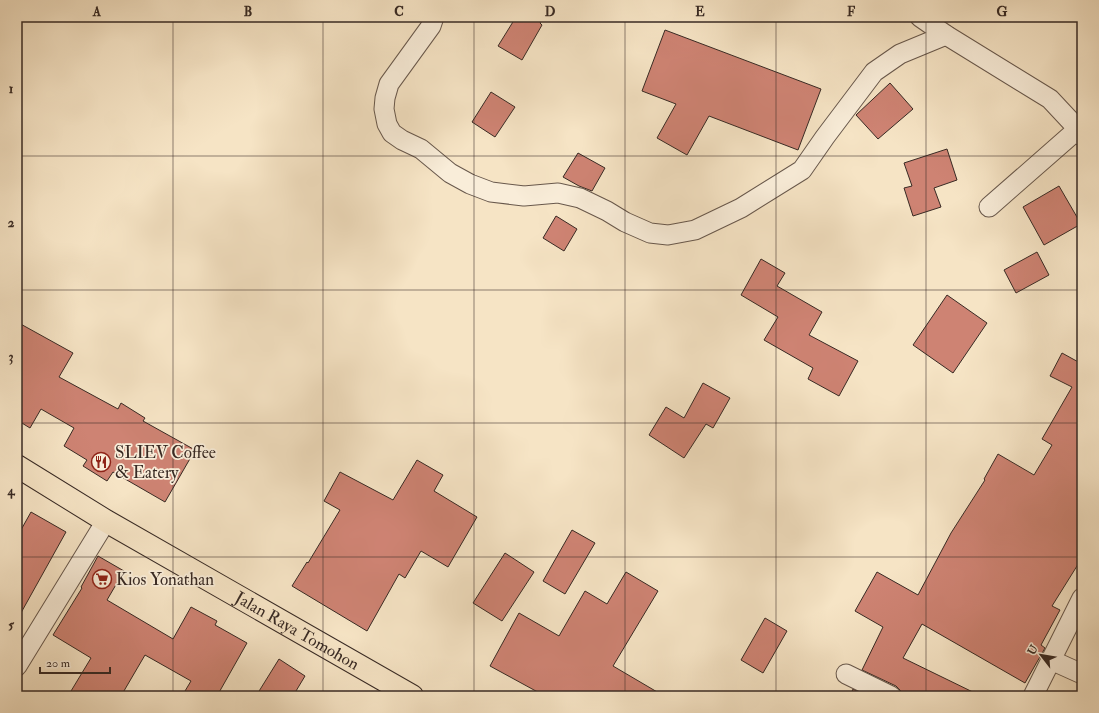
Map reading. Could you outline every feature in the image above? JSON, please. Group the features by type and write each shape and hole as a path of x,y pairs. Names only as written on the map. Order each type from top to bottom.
{"highway":[{"name":"Jalan Raya Tomohon","path":"17,466 106,521 412,696"}],"street":[{"path":"434,17 431,26 389,84 384,109 387,124 392,133 402,140 421,149 450,173 470,184 491,192 524,196 558,193 580,198 607,211 625,222 650,233 668,235 695,230 741,208 802,170 874,72 900,54 946,35"},
{"path":"920,17 946,35 1050,99 1080,132 989,208"},
{"path":"17,666 106,521"},
{"path":"1033,696 1082,598"},
{"path":"1052,660 1082,674"},
{"path":"846,674 891,696"}],"building":[{"path":"516,17 543,17 540,23 542,25 522,60 498,46"},
{"path":"665,30 821,89 798,150 709,116 687,155 657,138 676,104 642,91"},
{"path":"890,83 913,109 878,139 856,115"},
{"path":"491,92 515,107 495,137 472,122"},
{"path":"947,149 957,180 934,188 941,207 913,216 904,188 912,186 904,163"},
{"path":"578,153 605,168 592,191 563,177"},
{"path":"1059,186 1081,224 1044,245 1023,207"},
{"path":"556,216 577,229 564,251 543,238"},
{"path":"1037,252 1049,275 1016,293 1004,270"},
{"path":"761,259 785,273 777,286 822,312 809,335 858,361 839,396 808,379 813,368 764,340 778,317 741,295"},
{"path":"947,295 987,323 953,373 913,345"},
{"path":"17,322 73,353 59,377 118,409 121,403 145,418 143,421 195,450 165,502 113,472 107,481 83,466 87,460 64,446 74,428 41,409 30,428 17,420"},
{"path":"1062,353 1082,364 1082,558 1052,606 1060,610 1041,645 1045,648 1025,683 922,624 903,658 981,696 902,696 900,690 896,686 862,670 883,627 855,611 877,572 918,595 951,533 985,480 984,479 998,454 1034,475 1052,445 1042,439 1072,387 1050,376"},
{"path":"703,383 730,398 713,428 706,424 684,458 649,435 666,407 684,418"},
{"path":"417,460 443,475 434,491 477,517 448,567 421,551 405,578 399,574 367,631 292,586 307,562 308,563 340,510 324,501 340,472 393,500"},
{"path":"31,512 66,532 17,620 17,537"},
{"path":"572,530 595,543 565,594 543,581"},
{"path":"505,553 534,572 502,621 473,603"},
{"path":"98,556 124,571 107,600 173,639 191,607 217,621 215,625 247,643 217,696 182,696 191,681 145,655 121,696 68,696 91,658 53,635 82,588 81,587"},
{"path":"626,572 658,591 613,666 664,696 545,696 490,666 519,613 559,636 585,591 607,604"},
{"path":"765,618 787,631 763,673 741,660"},
{"path":"279,659 305,676 293,696 256,696"},
{"path":"853,689 866,696 850,696"}],"place":[{"name":"SLIEV Coffee & Eatery","path":"101,462"},
{"name":"Kios Yonathan","path":"102,579"}]}
